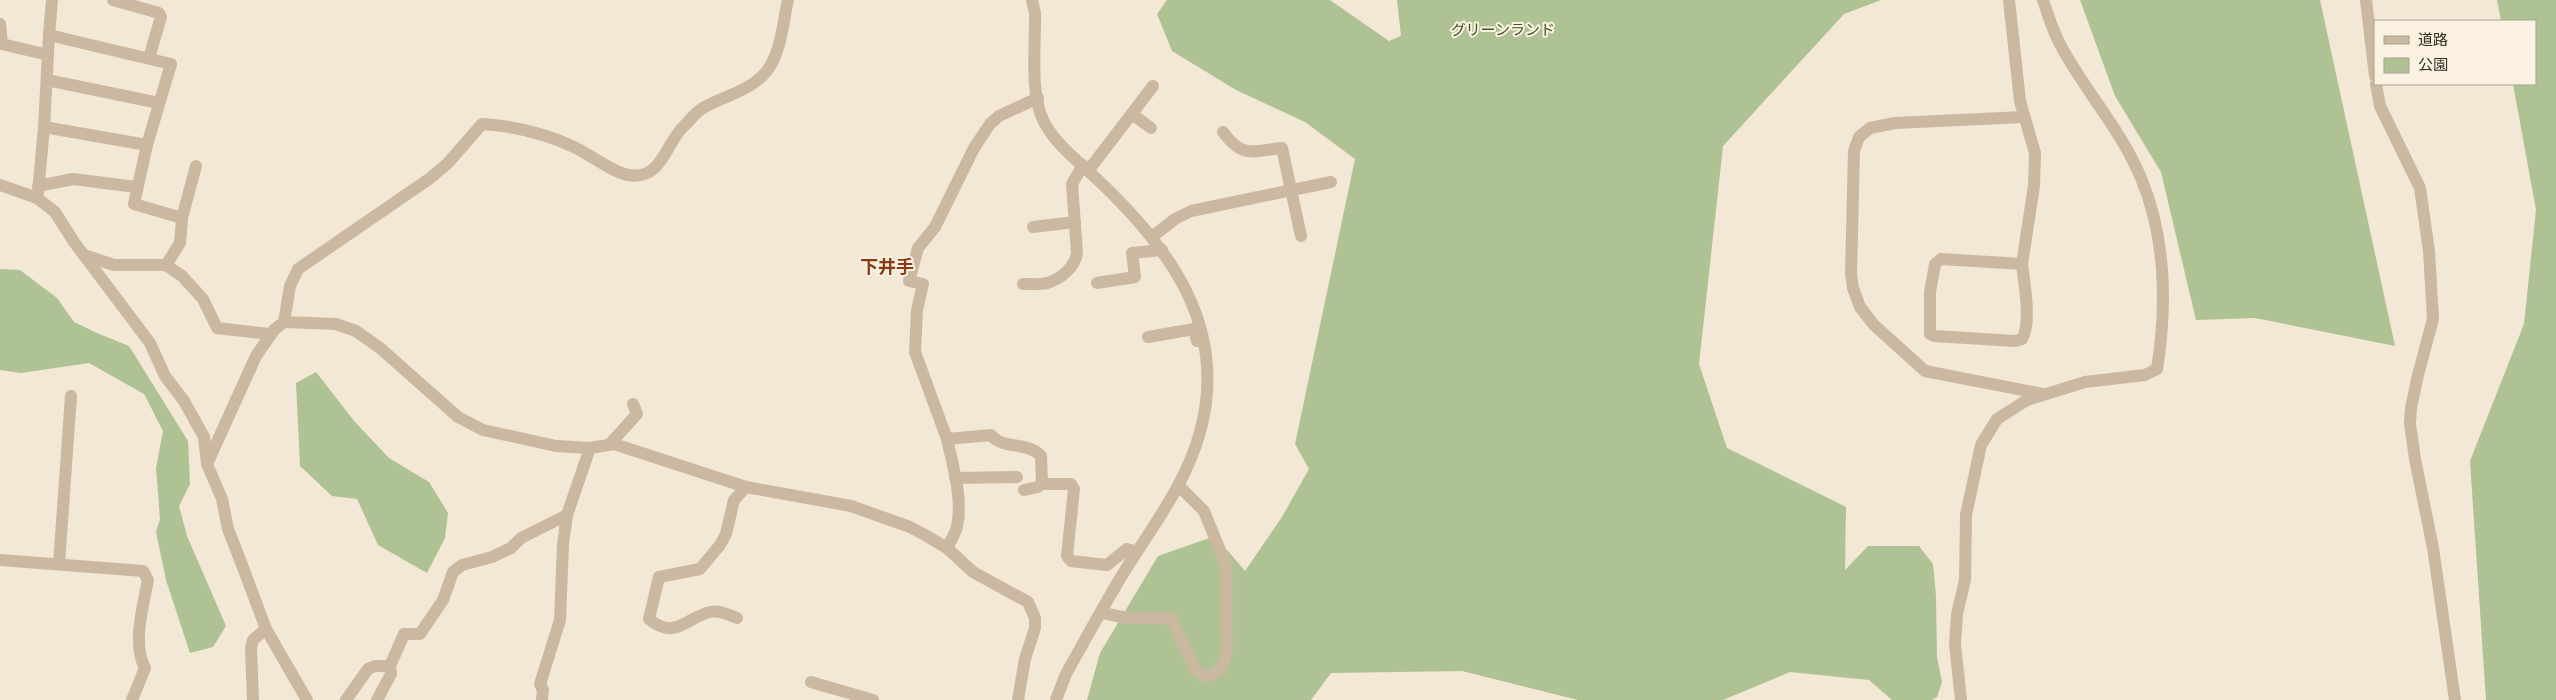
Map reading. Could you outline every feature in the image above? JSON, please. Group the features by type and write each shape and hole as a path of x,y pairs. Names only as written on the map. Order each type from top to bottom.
{"street":[{"path":"52,0 38,192 150,343 165,376 184,401 204,437 207,464 222,499 228,529 266,629 307,700"},
{"path":"113,0 159,13 161,17 149,58"},
{"path":"207,464 256,356 270,334 284,322 290,286 298,269 430,179 448,163 482,124 510,126 538,133 572,146 627,174 642,175 655,168 681,128 702,109 752,85 766,72 774,59 788,0"},
{"path":"1032,0 1035,13 1038,98 1044,122 1057,141 1152,236 1162,250 1194,306 1207,357 1207,389 1200,432 1178,486 1066,674 1056,700"},
{"path":"2009,0 2013,52 2024,117 2035,153 2034,186 2022,264 2026,316 2025,334 2022,339 2015,341 1934,336 1930,334 1930,292 1935,264 1941,259 2022,264"},
{"path":"1961,700 1955,644 1957,614 1965,580 1966,515 1981,445 1997,419 2027,400 2085,382 2145,374 2158,369 2161,348 2163,281 2158,241 2141,178 2060,44 2043,0"},
{"path":"2366,0 2374,68"},
{"path":"0,24 2,44 48,54"},
{"path":"49,35 171,64 147,145 136,187 134,204 182,218"},
{"path":"47,80 159,103"},
{"path":"2376,85 2380,106 2420,188 2429,251 2434,319 2414,392 2410,424 2414,459 2433,548 2455,700"},
{"path":"1023,284 1047,283 1070,269 1076,261 1072,184 1132,114 1153,86"},
{"path":"947,548 956,528 956,478 947,439 915,352 917,310 923,284 909,281 912,263 918,248 935,227 974,148 990,124 1000,116 1038,98"},
{"path":"1132,114 1151,128"},
{"path":"2024,117 1895,123 1870,128 1859,137 1854,151 1851,274 1853,288 1860,307 1869,319 1925,371 2046,394"},
{"path":"44,128 147,145"},
{"path":"1223,132 1237,149 1248,151 1282,148 1301,236"},
{"path":"166,265 180,243 182,218 196,166"},
{"path":"0,185 38,192 73,179 136,187"},
{"path":"1152,236 1175,219 1191,211 1331,182"},
{"path":"1032,227 1075,222"},
{"path":"1097,283 1135,277 1132,253 1162,250"},
{"path":"84,255 114,265 166,265 182,276 203,299 217,328 270,334"},
{"path":"284,322 336,324 356,331 380,348 458,417 483,430 516,440 556,446 590,448 614,444 746,486 851,506 910,527 947,548 973,572 1028,602 1032,610 1035,628 1025,659 1018,700"},
{"path":"1148,337 1194,328 1200,357 1199,387 1207,389"},
{"path":"59,564 71,396"},
{"path":"609,445 637,414 634,404"},
{"path":"947,439 990,435 996,441 1034,448 1041,456 1042,484"},
{"path":"542,700 543,690 540,684 555,642 560,620 563,544 567,515 590,448"},
{"path":"956,478 1017,477"},
{"path":"1024,490 1038,488 1042,484 1071,484 1074,489 1067,556 1071,561 1107,565 1127,549 1137,552"},
{"path":"737,618 724,613 711,612 676,628 655,624 649,618 659,577 700,569 726,534 734,500 746,486"},
{"path":"1102,613 1128,618 1171,618 1196,670 1202,675 1210,676 1218,671 1227,647 1226,565 1204,511 1178,486"},
{"path":"377,700 391,674 390,666 404,634 420,634 442,600 453,572 462,564 492,557 511,548 521,538 567,515"},
{"path":"0,560 143,570 148,580 141,617 140,659 145,668 132,700"},
{"path":"253,700 251,648 253,640 266,629"},
{"path":"346,700 368,670 375,666 390,666"},
{"path":"812,682 872,700"}],"green space":[{"name":"グリーンランド","path":"1167,0 1330,0 1389,41 1401,36 1397,0 1881,0 1844,14 1723,146 1699,364 1727,448 1846,507 1845,570 1868,546 1919,546 1933,564 1936,596 1937,657 1942,682 1937,697 1932,700 1892,700 1869,680 1790,672 1723,700 1578,700 1462,671 1331,673 1311,700 1087,700 1100,653 1158,556 1215,536 1245,571 1282,517 1309,469 1295,444 1355,159 1305,122 1236,90 1172,51 1157,14"},
{"path":"2080,0 2320,0 2395,346 2255,318 2196,320 2161,172 2115,96"},
{"path":"2497,0 2556,0 2556,700 2486,700 2470,461 2524,324 2536,210 2513,85 2536,85 2536,20 2501,20"},
{"path":"0,269 20,270 57,298 74,322 129,346 188,441 190,484 179,506 187,536 226,626 213,647 190,653 166,580 156,532 160,519 156,468 163,431 144,394 89,363 21,373 0,370"},
{"path":"316,372 355,422 389,458 429,482 448,513 445,538 427,573 378,545 357,499 332,496 300,466 296,383"}],"district":[{"name":"下井手","path":"887,267"}]}
